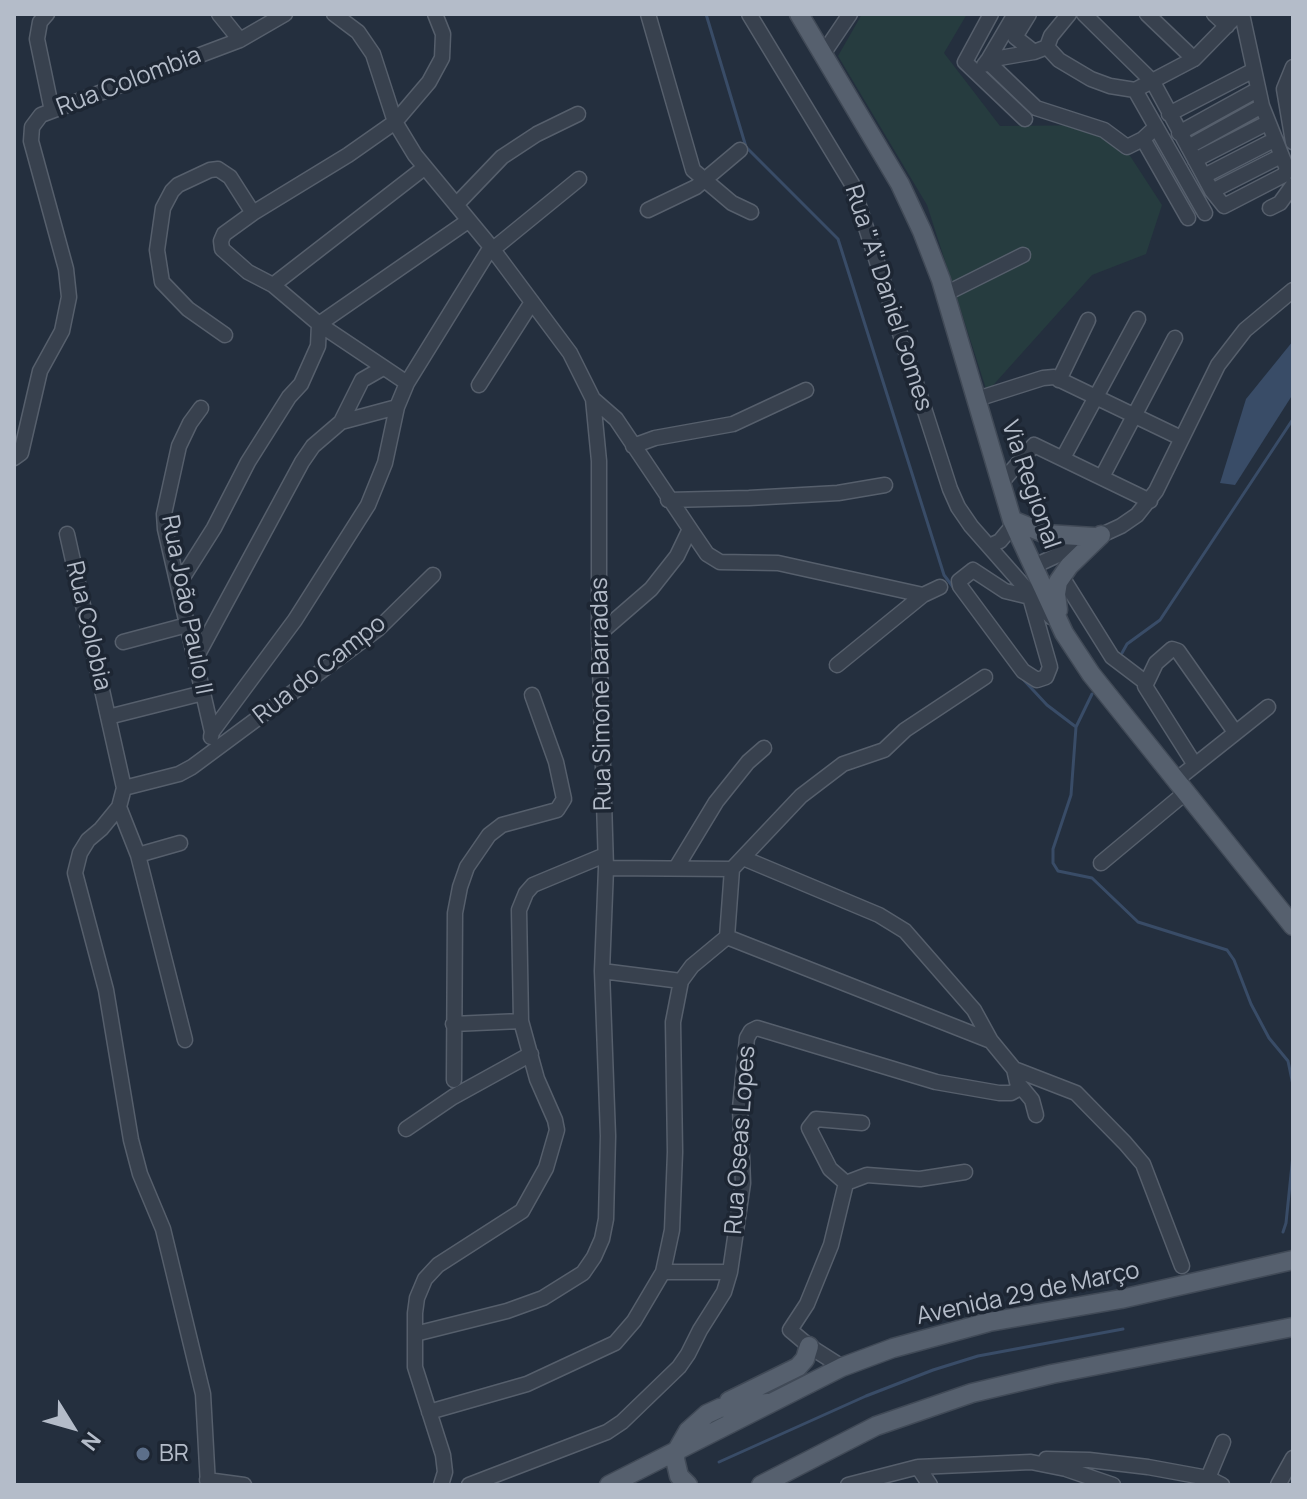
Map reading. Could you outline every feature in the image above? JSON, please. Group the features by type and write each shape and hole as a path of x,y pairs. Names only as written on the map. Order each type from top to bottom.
{"main road":[{"name":"Via Regional","path":"799,14 912,207 945,294 1013,522 1062,629 1091,674 1293,926"},
{"path":"1013,522 1046,534 1092,539"},
{"path":"1062,629 1056,594 1069,566 1092,539"},
{"name":"Avenida 29 de Março","path":"609,1485 842,1367 893,1348 989,1322 1121,1299 1293,1260"},
{"path":"761,1485 876,1426 972,1393 1052,1374 1293,1327"},
{"path":"688,1485 675,1467 676,1452 688,1431 707,1414 798,1367 805,1359 809,1346"},
{"path":"720,1408 775,1403"}],"street":[{"path":"47,14 40,22 37,39 52,111"},
{"path":"219,14 240,40"},
{"name":"Rua Colombia","path":"14,458 21,453 40,371 62,331 69,297 66,269 31,141 35,121 52,111 240,40 285,14"},
{"name":"Rua Simone Barradas","path":"334,14 358,32 373,54 395,122 424,168 491,249 570,353 593,399 599,461 599,634 605,862 602,971 608,1136 606,1219 602,1239 583,1273 543,1298 507,1311 415,1334"},
{"path":"407,383 319,324 273,285 248,272 222,249 221,241 224,234 253,213 348,155 395,122 429,82 442,58 443,34 435,14"},
{"path":"648,14 693,170 732,203 751,212"},
{"name":"Rua \"A\" Daniel Gomes","path":"749,14 852,184 950,489 971,526 1062,629"},
{"path":"823,54 850,14"},
{"path":"991,14 965,60 1025,119"},
{"path":"987,60 1015,14"},
{"path":"1029,14 1015,37 1091,79 1135,90 1194,59 1240,14 1257,90 1289,180 1280,203 1270,208"},
{"path":"972,70 987,60 1040,49 1069,14"},
{"path":"1084,14 1153,82 1222,205 1289,180"},
{"path":"1147,14 1194,59"},
{"path":"1214,14 1227,26"},
{"path":"987,60 1038,110 1104,130 1127,147 1155,128"},
{"path":"1293,67 1284,89 1293,142"},
{"path":"1169,114 1254,70"},
{"path":"1135,90 1205,213"},
{"path":"1179,133 1257,90"},
{"path":"1192,154 1262,106"},
{"path":"456,205 502,157 537,134 578,114"},
{"path":"1192,154 1267,123"},
{"path":"1143,139 1188,218"},
{"path":"1204,176 1274,140"},
{"path":"648,210 704,181 740,150"},
{"path":"1212,191 1281,156"},
{"path":"273,285 424,168"},
{"path":"225,335 188,309 162,282 157,250 163,208 178,185 218,169 230,177 253,213"},
{"path":"202,760 212,732 295,620 368,505 385,463 397,407 407,383 491,249 579,179"},
{"path":"319,324 468,221"},
{"path":"945,294 1023,255"},
{"path":"1030,563 1130,522 1150,501 1206,386 1231,347 1265,312 1293,290"},
{"path":"479,385 532,302"},
{"path":"1063,458 1138,319"},
{"path":"1057,378 1088,320"},
{"path":"178,585 214,528 248,462 289,397 301,384 318,346 319,324"},
{"path":"1102,477 1175,338"},
{"path":"196,658 290,481 313,446 341,422 362,380 383,368"},
{"path":"977,399 1043,378 1057,378 1181,438"},
{"path":"633,446 655,438 733,424 806,390"},
{"path":"593,399 616,419 707,554 720,562 778,563 923,595"},
{"path":"341,422 397,407"},
{"name":"Rua João Paulo II","path":"201,408 179,446 166,501 165,529 212,732"},
{"path":"1001,483 1034,445 1150,501"},
{"path":"668,500 838,493 885,485"},
{"path":"989,546 1000,541 1013,522"},
{"path":"599,634 651,589 677,556 690,529"},
{"name":"Rua Colobia","path":"67,534 124,788"},
{"path":"973,570 1005,591 1032,596 1050,667 1046,677 1037,680 1023,671 959,581 973,570"},
{"name":"Rua do Campo","path":"124,788 179,774 202,760 378,629 433,575"},
{"path":"1062,577 1112,657 1145,682 1147,690 1195,765"},
{"path":"837,665 923,595 940,587"},
{"path":"123,642 187,625"},
{"path":"1145,682 1156,663 1172,649 1178,651 1235,732"},
{"path":"429,1412 527,1384 615,1343 634,1321 663,1272 672,1230 675,1152 673,1022 681,981 692,966 727,937 738,864 801,796 843,764 884,750 905,730 985,677"},
{"path":"108,717 203,693"},
{"path":"454,1080 455,913 467,867 489,835 502,825 557,810 563,804 564,793 556,762 532,695"},
{"path":"1101,863 1180,787 1195,765 1268,707"},
{"path":"676,868 716,802 748,762 764,748"},
{"path":"124,788 119,807 80,853 75,873 106,990 131,1140 140,1174 163,1229 203,1394 208,1483 244,1485"},
{"path":"119,807 138,855 185,1040"},
{"path":"138,855 180,843"},
{"path":"455,1485 443,1478 443,1455 415,1367 417,1298 431,1271 522,1211 546,1168 554,1146 555,1120 537,1079 521,1021 519,910 533,885 563,871 605,862 676,868 738,864 893,922 905,931 974,1010 991,1041 1014,1069 1020,1088 1032,1100 1036,1115"},
{"path":"727,937 991,1041"},
{"path":"602,971 681,981"},
{"path":"453,1024 521,1021"},
{"name":"Rua Oseas Lopes","path":"469,1485 607,1432 622,1422 679,1367 724,1292 730,1272 743,1183 739,1125 744,1066 747,1038 753,1029 936,1082 999,1093 1011,1093 1020,1088"},
{"path":"406,1129 453,1097 531,1054"},
{"path":"1014,1069 1076,1093 1143,1164 1182,1266"},
{"path":"846,1183 830,1169 809,1128 816,1119 862,1123"},
{"path":"846,1183 867,1175 920,1179 965,1172"},
{"path":"842,1367 790,1330 807,1304 831,1245 846,1183"},
{"path":"663,1272 730,1272"},
{"path":"1208,1478 1223,1442"},
{"path":"848,1485 918,1467 1031,1462 1051,1458 1148,1467 1208,1478 1222,1485"},
{"path":"1278,1485 1293,1458"},
{"path":"1031,1462 1066,1469 1113,1485"},
{"path":"918,1467 930,1485"}],"green space":[{"path":"862,14 967,14 944,53 1000,126 1110,125 1162,205 1146,254 1092,275 987,392 927,205 838,56"}],"water":[{"path":"1293,341 1293,394 1235,485 1220,483 1246,399"}],"waterway":[{"path":"706,14 746,147 838,239 944,575 953,587"},
{"path":"1122,653 1127,644 1160,620 1293,419"},
{"path":"1020,676 1047,705 1076,727"},
{"path":"1092,694 1076,727 1071,795 1053,849 1053,863 1058,871 1092,878 1138,922 1227,950 1269,1038 1288,1061 1293,1085"},
{"path":"1283,1232 1293,1155"},
{"path":"719,1462 866,1396 933,1370 978,1356 1123,1329"}],"place":[{"name":"BR","path":"143,1454"}]}
